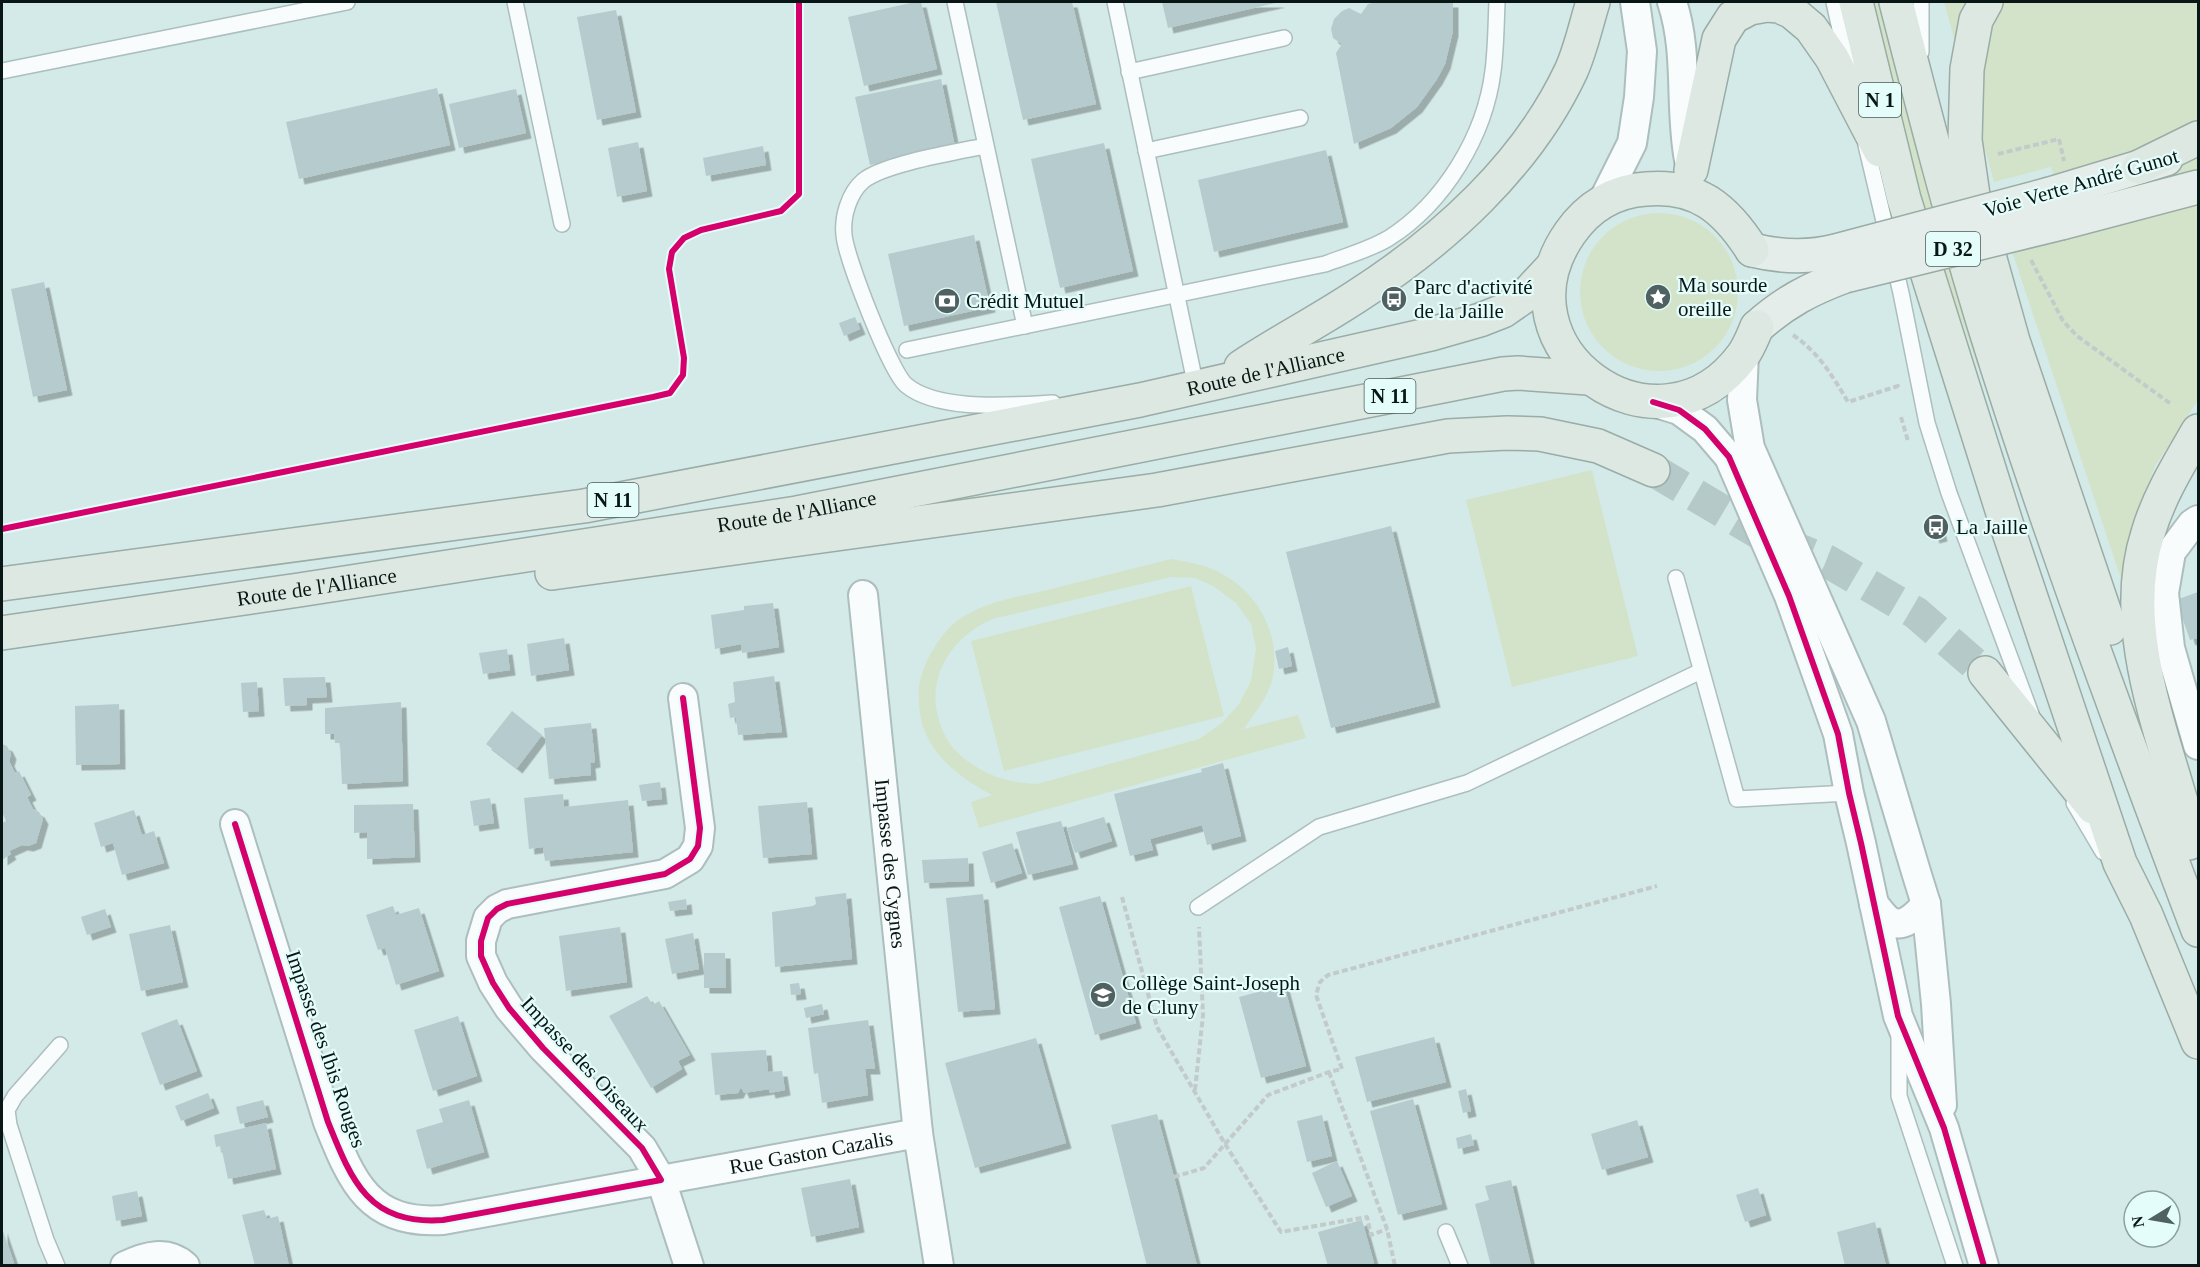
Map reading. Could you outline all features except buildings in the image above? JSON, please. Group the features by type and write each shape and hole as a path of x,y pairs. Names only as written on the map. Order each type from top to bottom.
{"highway":[{"path":"1207,384 1360,295 1418,252 1484,194 1548,114 1572,70 1593,2"},
{"name":"N 1","path":"1856,2 1904,199 2008,529 2120,864 2199,1042"},
{"name":"N 1","path":"1896,2 1985,327 2055,542 2199,930"},
{"path":"1986,2 1976,20 1967,69 1965,140 1974,202 2017,352 2110,627 2194,857"},
{"path":"1694,182 1719,39 1733,17 1750,8 1767,4 1792,12 1811,28 1832,58 1904,199"},
{"path":"2139,167 2199,138"},
{"path":"1694,182 1680,189 1661,187 1631,190 1604,201 1582,217 1552,266 1548,296 1554,327 1567,355 1588,378 1612,393 1653,402 1684,399 1708,388 1724,377 1762,337"},
{"path":"1694,182 1737,226 1752,250"},
{"name":"Route de l'Alliance","path":"2,584 584,506 1140,400 1431,334 1480,320 1503,311 1526,295 1552,266"},
{"name":"Route de l'Alliance","path":"2,633 299,590 797,513 1503,374 1588,378"},
{"path":"2194,857 2186,819 2147,678 2137,616 2139,568 2147,534 2171,477 2199,431"},
{"path":"299,590 559,573 1157,490 1448,436 1540,434 1598,446 1653,471"},
{"path":"1986,673 2106,824"}],"main road":[{"name":"Voie Verte André Gunot","path":"1762,337 1779,307 1818,285 1841,263 2059,195 2199,148"},
{"name":"Voie Verte André Gunot","path":"2059,195 2199,187"},
{"name":"Voie Verte André Gunot","path":"1752,250 1773,255 1812,256 1841,263"}],"street":[{"path":"1604,201 1632,143 1639,97 1642,51 1635,2"},
{"path":"1676,7 1683,52 1684,124 1694,182"},
{"path":"1762,337 1742,400 1750,448 1871,721 1926,904 1936,1004 1944,1128"},
{"path":"1653,402 1679,410 1705,429 1729,457 1789,596 1838,734 1898,1016 1944,1128 1984,1266"},
{"path":"2199,520 2192,524 2171,552 2164,593 2170,648 2199,745"},
{"name":"Impasse des Cygnes","path":"863,595 918,1133"},
{"name":"Impasse des Oiseaux","path":"661,1180 642,1148 543,1048 505,1003 486,969 481,956 481,941 488,918 497,909 507,904 665,874 690,859 698,846 700,828 683,698"},
{"name":"Impasse des Ibis Rouges","path":"235,824 328,1122 356,1179 376,1206 406,1219 443,1220 661,1180"},
{"path":"1917,874 1901,866 1891,866 1879,874 1873,898 1887,920 1893,923 1904,922 1915,917 1926,904"},
{"name":"Rue Gaston Cazalis","path":"661,1180 918,1133 939,1266"},
{"path":"661,1180 688,1266"},
{"path":"126,1266 144,1258 160,1255 177,1259 185,1266"}],"lane":[{"path":"2,71 347,2"},
{"path":"514,2 562,224"},
{"path":"955,2 1025,326"},
{"path":"1115,2 1175,294 1207,384"},
{"path":"907,350 1325,264 1388,238 1429,206 1455,170 1472,141 1483,116 1493,71 1497,2"},
{"path":"1834,2 1901,293 1927,423 1952,503 2044,746 2060,779 2161,952"},
{"path":"1921,2 1921,97"},
{"path":"1130,72 1284,38"},
{"path":"1146,151 1300,118"},
{"path":"985,146 904,164 877,173 864,180 852,196 844,219 846,249 877,330 895,369 906,385 928,397 951,404 1140,400"},
{"path":"1676,578 1737,799 1849,794"},
{"path":"1198,907 1319,827 1467,783 1701,671"},
{"path":"1898,1016 1899,1096 1955,1266"},
{"path":"57,1266 46,1240 9,1125 7,1110 15,1096 60,1045"},
{"path":"1446,1232 1460,1266"}],"path":[{"path":"2001,165 1997,154 2059,139 2059,195"},
{"path":"2027,251 2063,321 2077,336 2171,404"},
{"path":"1762,337 1807,345 1827,366 1848,402 1898,386 1899,396"},
{"path":"1900,406 1902,426 1910,448"},
{"path":"1174,1178 1204,1168 1268,1095 1342,1069 1316,995 1320,982 1328,975 1657,886"},
{"path":"1122,897 1157,1027 1225,1144 1281,1232 1366,1217 1371,1235 1387,1229"},
{"path":"1195,1091 1203,1015 1198,907"},
{"path":"1329,1072 1387,1229 1395,1266"}],"green space":[{"path":"1869,2 1881,2 2005,437 1976,362 1914,184"},
{"path":"1944,2 2198,2 2198,187 2068,218 2051,167 1994,182"},
{"path":"2198,199 2198,400 2155,466 2129,536 2124,588 2011,248"},
{"path":"1659,213 1674,214 1689,219 1703,226 1715,236 1725,248 1732,262 1737,277 1737,307 1732,322 1725,336 1715,348 1703,358 1689,365 1674,370 1659,371 1644,370 1629,365 1615,358 1603,348 1593,336 1586,322 1581,307 1580,292 1581,277 1586,262 1593,248 1603,236 1615,226 1629,219 1644,214"},
{"path":"1592,470 1638,656 1512,687 1466,500"},
{"path":"1171,559 1205,566 1224,575 1249,595 1266,620 1274,650 1272,681 1260,706 1244,729 1298,715 1306,738 979,828 971,802 992,795 966,779 943,759 933,748 921,720 919,686 921,677 940,639 961,618 981,607","holes":["1171,577 1195,578 1213,586 1236,603 1251,624 1256,649 1251,681 1239,704 1222,723 1199,739 1037,784 1015,782 985,772 966,760 951,745 938,717 936,686 947,658 966,635 979,626 993,619"]},
{"path":"1191,586 1224,716 1004,771 971,641"}],"tunnel":[{"path":"1653,470 1766,537 1827,561 1916,613 1985,673"}],"cycle path":[{"path":"2,529 670,393 683,375 684,358 669,269 672,252 684,238 701,230 781,211 799,194 799,2"},
{"path":"1653,402 1679,410 1705,429 1729,457 1789,596 1838,734 1898,1016 1944,1128 1984,1266"},
{"path":"235,824 328,1122 355,1181 380,1207 397,1215 418,1220 443,1220 661,1180 642,1148 543,1048 509,1008 493,983 481,956 481,941 488,918 497,909 507,904 665,874 690,859 698,846 700,828 683,698"}],"place":[{"name":"Ma sourde oreille","path":"1658,297"},
{"name":"Parc d'activité de la Jaille","path":"1394,299"},
{"name":"Crédit Mutuel","path":"947,301"},
{"name":"La Jaille","path":"1936,527"},
{"name":"Collège Saint-Joseph de Cluny","path":"1103,995"}]}
